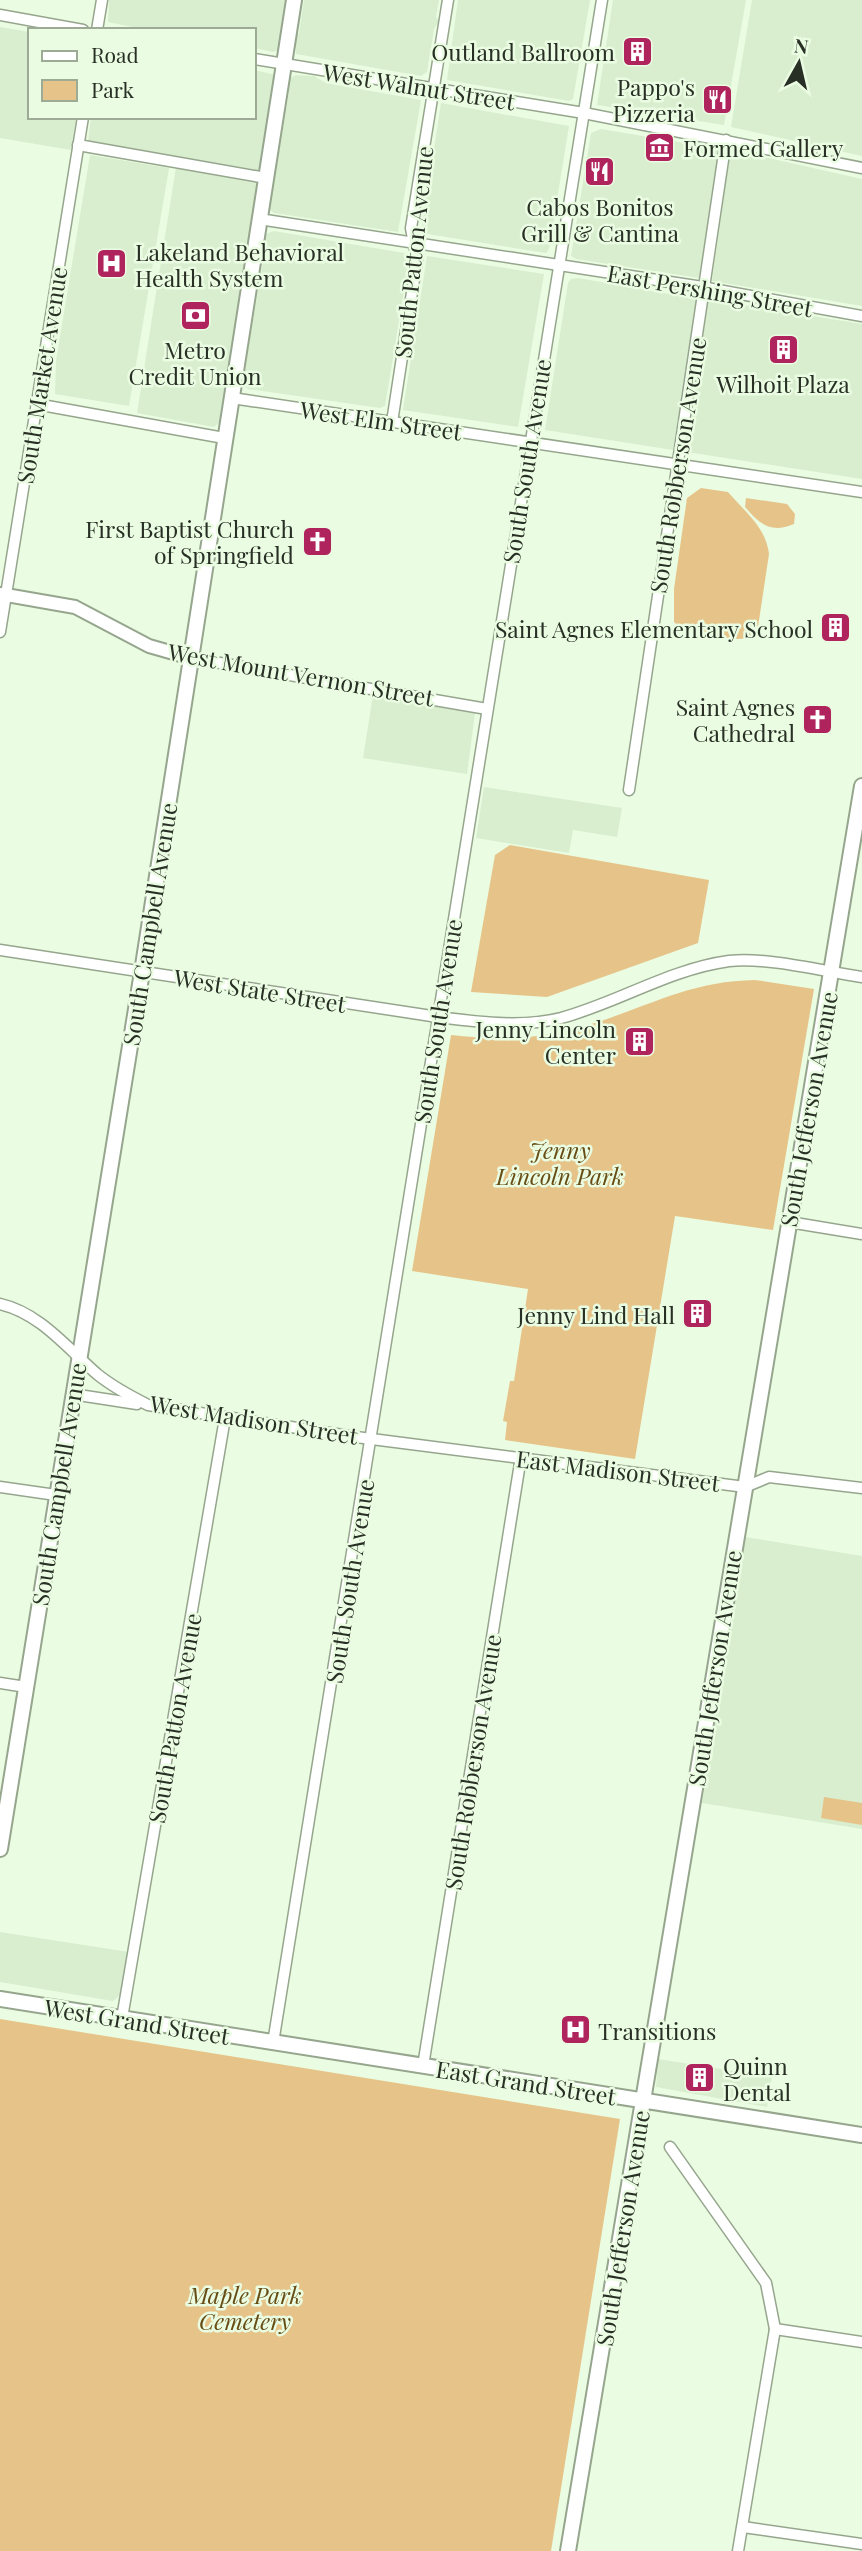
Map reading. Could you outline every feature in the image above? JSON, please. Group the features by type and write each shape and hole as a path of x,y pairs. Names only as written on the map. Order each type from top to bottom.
{"main road":[{"name":"South Campbell Avenue","path":"0,1849 225,454 224,438 295,0"},
{"name":"South Jefferson Avenue","path":"568,2551 862,786"},
{"name":"West Grand Street","path":"0,1999 273,2043"},
{"name":"East Grand Street","path":"273,2043 862,2135"}],"street":[{"path":"97,28 102,0"},
{"name":"South Patton Avenue","path":"392,422 417,260 411,228 448,0"},
{"name":"South South Avenue","path":"273,2043 372,1438 557,265 602,0"},
{"path":"0,15 72,28"},
{"name":"West Walnut Street","path":"256,59 584,113 862,168"},
{"name":"South Market Avenue","path":"0,632 3,594 83,119"},
{"name":"South Robberson Avenue","path":"629,790 726,140"},
{"path":"78,145 266,178"},
{"name":"East Pershing Street","path":"260,219 704,288 862,316"},
{"name":"West Elm Street","path":"232,398 862,492"},
{"path":"36,404 224,438"},
{"name":"West Mount Vernon Street","path":"3,594 75,607 149,646 191,658 487,709"},
{"name":"West State Street","path":"0,950 438,1017 509,1025 561,1018 664,979 730,961 862,977"},
{"path":"789,1222 862,1234"},
{"name":"West Madison Street","path":"0,1304 38,1321 123,1393 148,1405 372,1438"},
{"path":"72,1394 148,1405"},
{"name":"South Patton Avenue","path":"122,2018 225,1418"},
{"name":"East Madison Street","path":"372,1438 745,1486 769,1477 862,1489"},
{"name":"South Robberson Avenue","path":"423,2066 521,1457"},
{"path":"0,1487 56,1495"},
{"path":"0,1683 26,1687"},
{"path":"670,2147 766,2283 775,2329 738,2551"},
{"path":"775,2329 862,2342"},
{"path":"743,2526 862,2544"}],"shaded area":[{"path":"109,0 288,0 280,49 273,52 256,48 256,28 137,28 108,22"},
{"path":"304,0 439,0 436,17 439,21 434,29 427,72 421,76 296,54 295,36 299,33"},
{"path":"458,0 590,0 573,99 569,101 447,80"},
{"path":"613,0 746,0 724,125 597,105"},
{"path":"752,0 862,0 862,156 731,127"},
{"path":"0,27 28,32 28,119 76,119 71,150 0,138"},
{"path":"256,70 276,75 259,171 88,142 91,119 256,119"},
{"path":"296,75 314,76 326,83 421,100 398,232 274,213 269,209 289,93 289,79"},
{"path":"441,103 569,126 549,249 546,253 421,233"},
{"path":"601,129 720,149 699,278 576,259 571,256 591,133"},
{"path":"737,151 862,179 862,306 712,281 730,154"},
{"name":"Lakeland Behavioral Health System","path":"90,155 169,168 129,406 55,394 56,361"},
{"path":"176,167 255,180 258,184 220,422 214,427 137,413"},
{"path":"274,231 410,254 385,406 380,408 248,389 242,384 264,256 261,249 263,235"},
{"path":"427,256 544,274 518,427 403,410"},
{"path":"571,279 697,299 673,450 545,430 568,283"},
{"path":"716,297 735,300 738,304 862,324 862,479 687,452 708,302"},
{"path":"373,695 475,713 467,774 363,758"},
{"path":"484,787 622,808 617,837 573,830 569,853 476,838"},
{"path":"745,1537 862,1556 862,1829 702,1803"},
{"path":"0,1932 129,1952 120,1995 113,2001 0,1982"},
{"path":"658,2059 772,2077 767,2107 656,2087"}],"green space":[{"path":"701,488 728,492 759,528 767,544 769,554 758,627 746,638 730,639 708,635 674,622 674,589 687,498"},
{"path":"746,498 787,504 795,514 794,524 778,528 766,526 745,507"},
{"path":"510,845 709,880 698,943 547,997 471,992 495,855"},
{"name":"Jenny Lincoln Park","path":"755,980 814,989 773,1230 675,1216 635,1459 505,1440 507,1422 503,1421 510,1381 514,1381 528,1289 412,1271 451,1035 513,1038 559,1033 684,991"},
{"path":"824,1797 862,1803 862,1825 821,1818"},
{"name":"Maple Park Cemetery","path":"0,2019 620,2119 551,2551 0,2551"}],"place":[{"name":"Outland Ballroom","path":"638,51"},
{"name":"Pappo's Pizzeria","path":"718,99"},
{"name":"Formed Gallery","path":"660,147"},
{"name":"Cabos Bonitos Grill & Cantina","path":"600,172"},
{"name":"Lakeland Behavioral Health System","path":"112,264"},
{"name":"Metro Credit Union","path":"195,315"},
{"name":"Wilhoit Plaza","path":"783,349"},
{"name":"First Baptist Church of Springfield","path":"317,541"},
{"name":"Saint Agnes Elementary School","path":"836,628"},
{"name":"Saint Agnes Cathedral","path":"818,719"},
{"name":"Jenny Lincoln Center","path":"639,1041"},
{"name":"Jenny Lind Hall","path":"698,1314"},
{"name":"Transitions","path":"575,2030"},
{"name":"Quinn Dental","path":"700,2078"}]}
